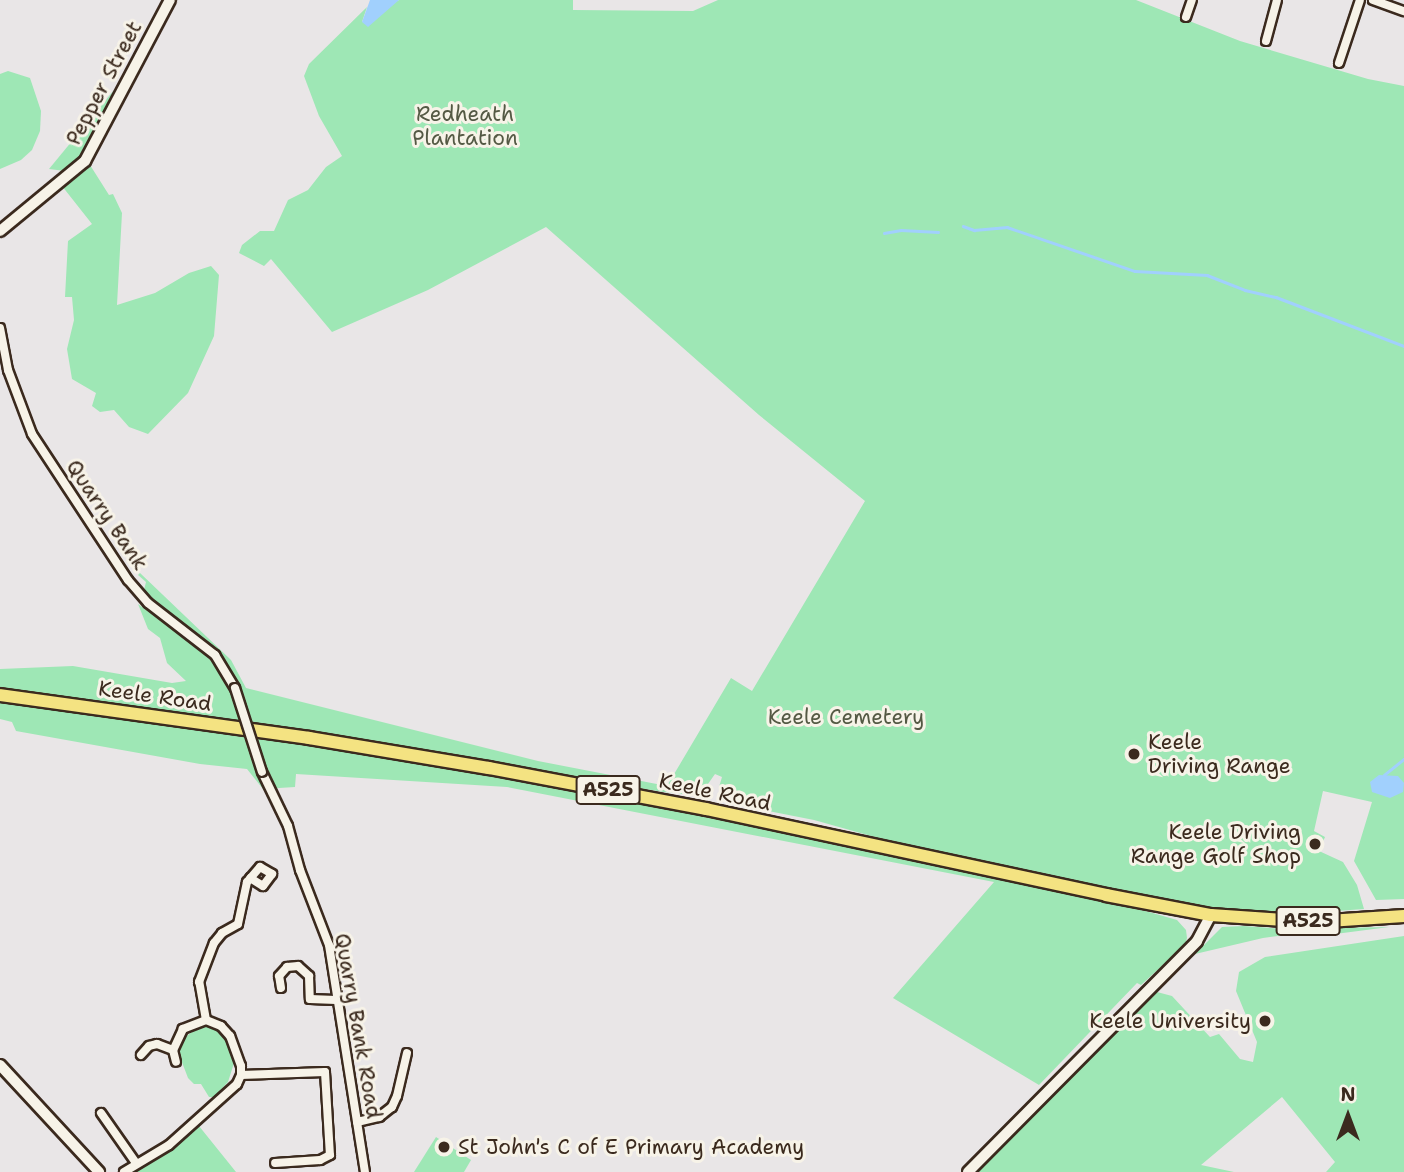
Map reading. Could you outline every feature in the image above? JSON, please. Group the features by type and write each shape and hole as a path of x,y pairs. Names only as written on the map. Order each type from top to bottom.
{"main road":[{"name":"Keele Road","path":"0,695 193,721 489,768 692,806 1211,915 1313,922 1404,916"}],"street":[{"name":"Pepper Street","path":"0,231 85,161 170,0"},
{"path":"1186,17 1192,0"},
{"path":"1266,41 1277,0"},
{"path":"1339,63 1360,0"},
{"path":"1373,0 1404,11"},
{"name":"Quarry Bank","path":"0,328 8,370 32,434 91,525 143,597 215,655 235,688 262,772"},
{"name":"Quarry Bank Road","path":"262,772 288,825 300,870 329,945 365,1172"},
{"path":"205,1020 200,982 214,943 222,933 239,924 250,878"},
{"path":"968,1172 1196,941 1211,915"},
{"path":"281,988 279,976 287,967 298,966 309,976 310,999 336,1000"},
{"path":"124,1172 169,1145 237,1084 241,1076 242,1066 230,1036 221,1026 205,1020 183,1029 173,1050 176,1062"},
{"path":"141,1055 149,1046 157,1044 173,1050"},
{"path":"357,1122 379,1117 392,1107 397,1097 407,1053"},
{"path":"0,1065 99,1172"},
{"path":"241,1076 325,1072 330,1155 320,1160 286,1167 275,1163"},
{"path":"101,1113 136,1163"}],"green space":[{"path":"399,0 573,0 573,10 693,11 718,0 1136,0 1240,41 1368,79 1404,86 1404,899 1376,900 1354,861 1372,802 1323,791 1314,831 1325,837 1319,851 1343,862 1357,885 1364,909 1323,912 1322,917 1222,911 1103,889 889,841 814,820 733,804 724,798 719,787 722,777 715,774 703,791 692,795 664,792 0,690 0,669 73,666 172,683 186,681 167,663 160,638 148,629 138,604 200,648 218,669 229,690 239,688 211,645 143,594 146,582 138,575 140,573 231,660 246,688 538,761 667,786 731,678 752,691 865,501 759,415 546,227 428,290 332,332 271,259 264,266 239,253 242,245 260,231 274,231 288,200 308,190 326,167 342,156 319,116 304,76 309,64 367,7 362,22"},
{"path":"8,71 30,78 41,111 40,131 32,150 21,160 0,169 0,74"},
{"path":"114,90 91,140 75,161 65,171 49,169"},
{"path":"90,165 109,195 113,194 122,213 117,305 155,293 189,273 211,266 219,275 214,336 188,393 148,434 129,427 114,410 100,412 92,406 96,393 72,379 67,349 74,320 72,297 65,297 68,241 92,224 62,186"},
{"path":"0,700 302,742 599,793 940,863 1149,912 1177,920 1186,930 1187,938 1185,945 1141,985 1137,983 1039,1085 893,998 994,882 507,787 296,774 295,787 263,789 247,769 200,764 16,731 12,722 0,719"},
{"path":"1222,927 1286,929 1389,927 1320,936 1317,931 1263,938 1195,954"},
{"name":"Keele University","path":"1404,936 1404,1172 1326,1172 1335,1162 1282,1097 1201,1165 1234,1172 978,1172 1157,992 1172,996 1210,1037 1219,1034 1240,1059 1253,1062 1257,1042 1236,991 1239,972 1265,957"},
{"path":"199,1027 209,1027 220,1032 227,1040 234,1063 228,1082 214,1097 209,1097 201,1084 194,1084 188,1078 180,1057 180,1046 185,1037"},
{"path":"199,1126 236,1172 130,1172 176,1145"},
{"path":"436,1137 471,1160 464,1172 414,1172"}],"water":[{"path":"370,0 399,0 368,27 362,22"},
{"path":"1379,775 1398,776 1404,783 1403,792 1390,798 1372,792 1370,782"}],"waterway":[{"path":"963,226 974,230 1007,227 1135,271 1207,275 1245,290 1276,297 1404,346"},
{"path":"884,233 901,230 938,232"},
{"path":"1384,775 1404,759"}],"place":[{"name":"Keele Driving Range","path":"1134,754"},
{"name":"Keele Driving Range Golf Shop","path":"1315,844"},
{"name":"Keele University","path":"1265,1021"},
{"name":"St John's C of E Primary Academy","path":"444,1147"}],"park label":[{"name":"Redheath Plantation","path":"465,126"},
{"name":"Keele Cemetery","path":"846,717"}]}
